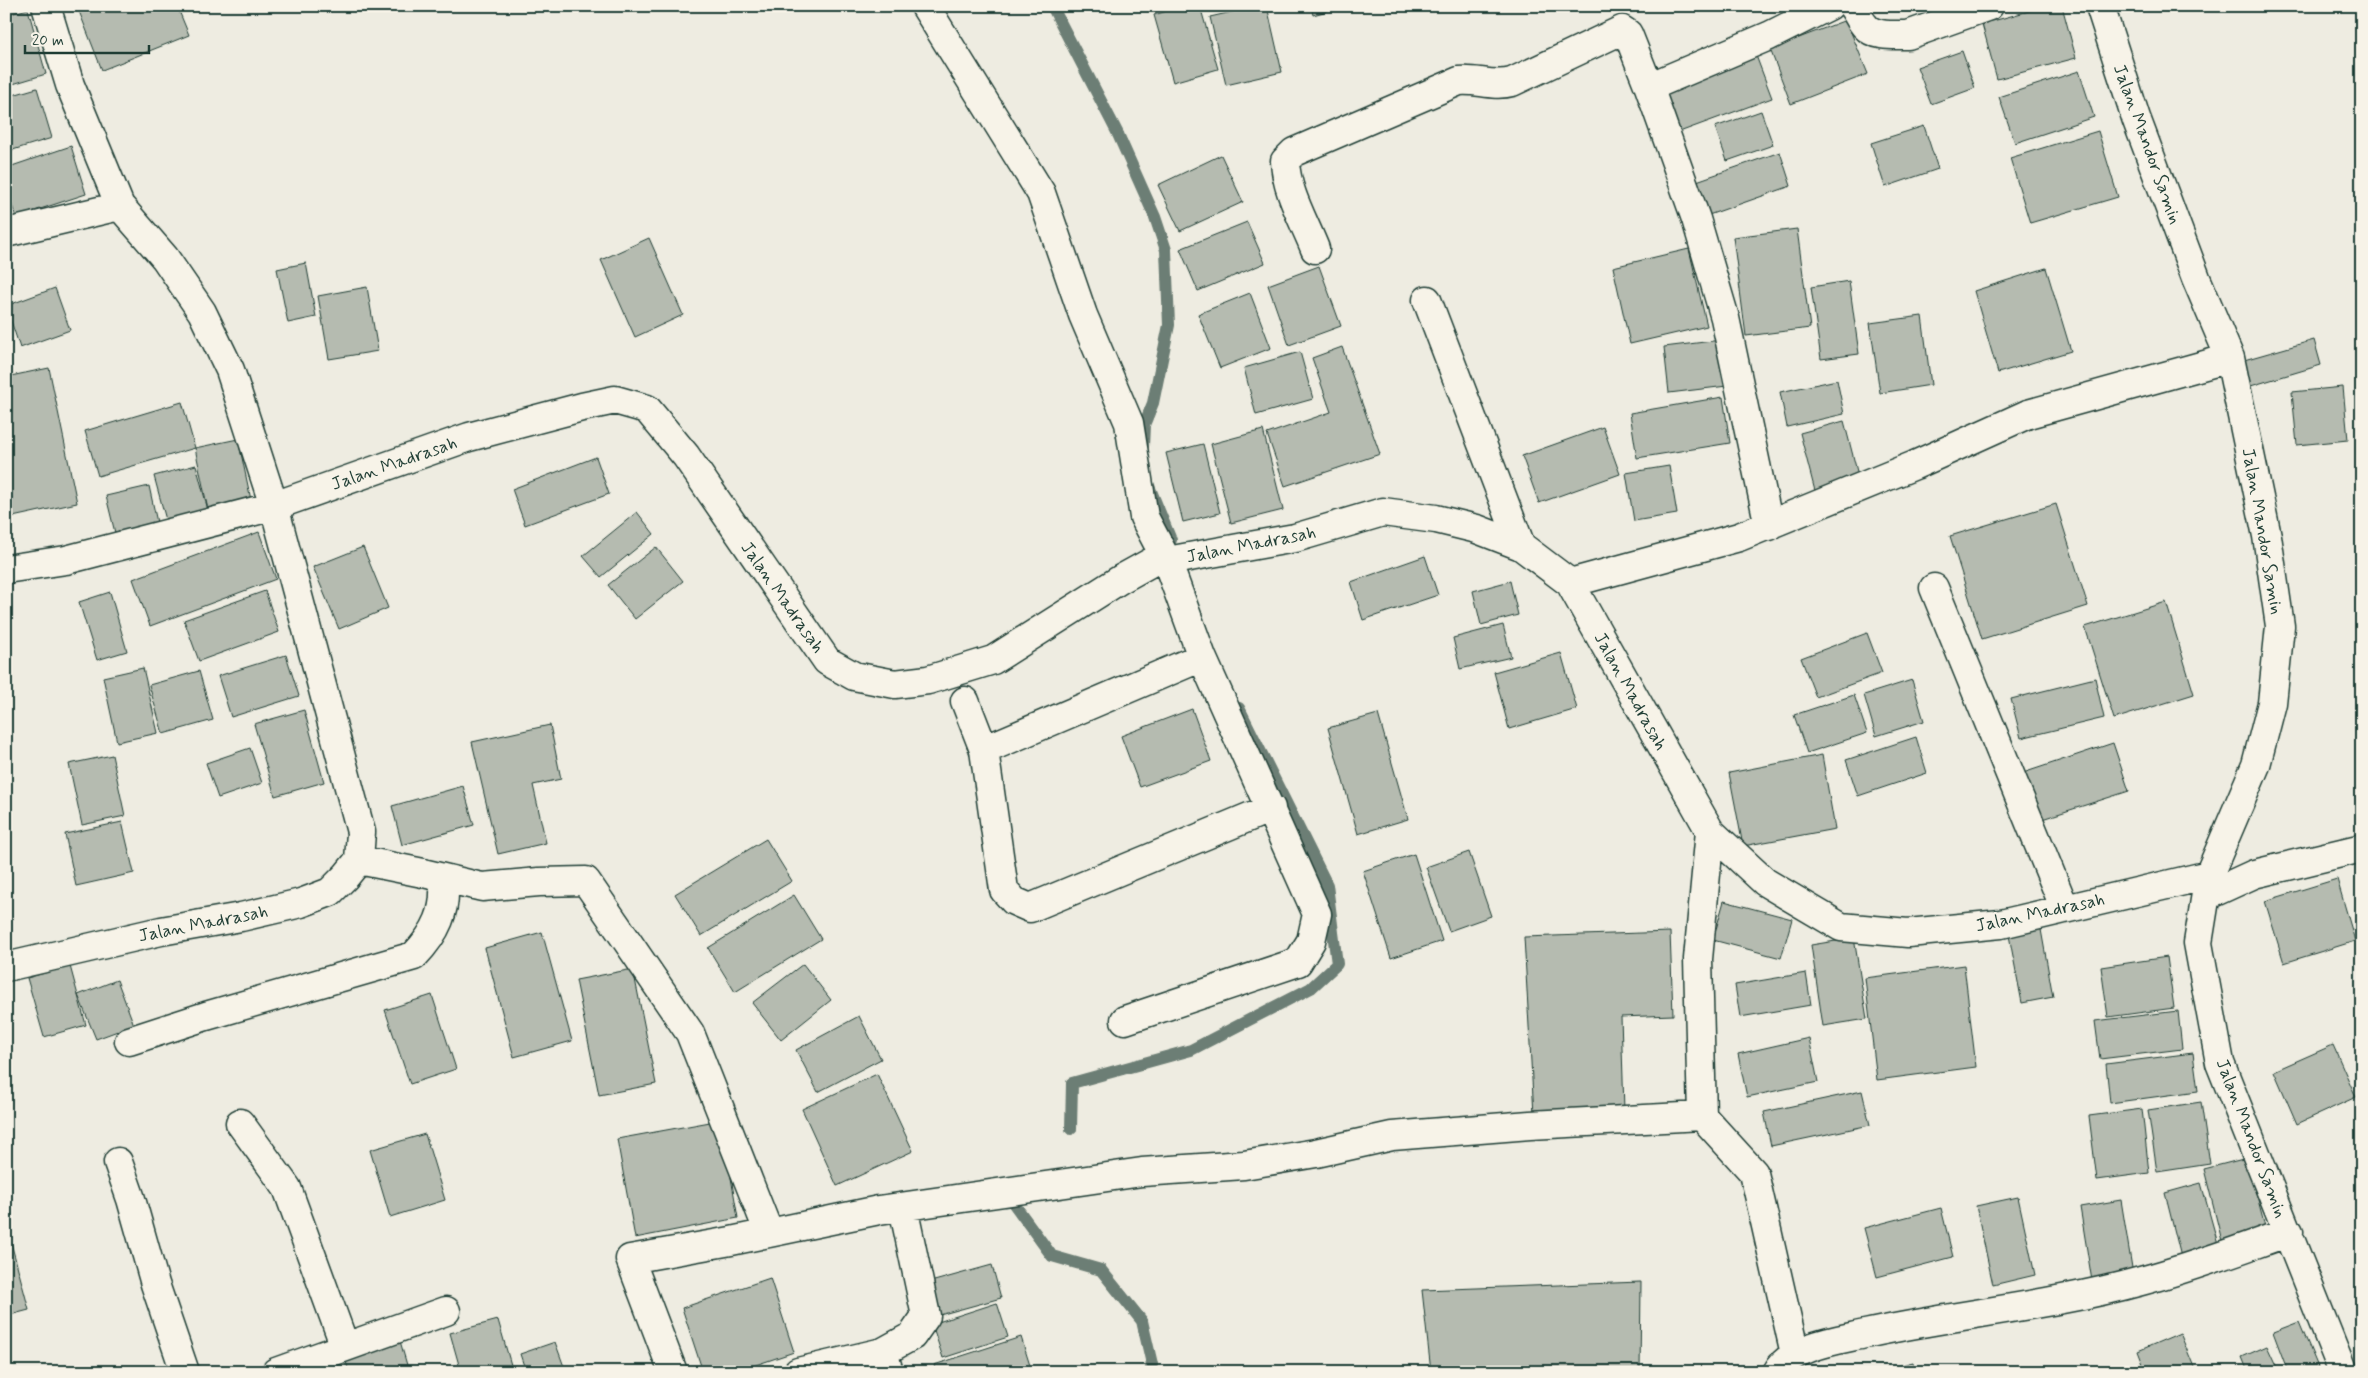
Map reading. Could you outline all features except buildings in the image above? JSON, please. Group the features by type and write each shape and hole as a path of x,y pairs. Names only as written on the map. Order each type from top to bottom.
{"street":[{"path":"46,6 70,85 120,206 165,258 202,312 230,370 274,506 361,832 359,860 482,887 539,882 586,881 690,1033 768,1232"},
{"path":"925,6 1041,193 1083,315 1128,423 1144,517 1167,561 1202,657 1318,914 1310,940 1298,962 1124,1020"},
{"path":"1649,87 1769,36 1829,6"},
{"path":"1852,6 1865,26 1873,32 1888,35 1908,35 1976,9"},
{"name":"Jalan Mandor Samin","path":"2100,6 2136,118 2196,278 2230,358 2267,536 2280,626 2272,703 2256,765 2207,885 2198,943 2220,1063 2289,1232 2343,1372"},
{"path":"1315,249 1286,171 1286,161 1294,152 1459,80 1501,85 1512,82 1622,30 1628,34 1649,87 1696,219 1725,318 1769,526"},
{"path":"6,233 120,206"},
{"path":"1426,300 1521,546"},
{"path":"1570,583 1740,537 1915,465 2028,414 2230,358"},
{"name":"Jalan Madrasah","path":"6,569 66,560 274,506 469,437 615,400 647,409 686,456 828,661 854,676 895,684 928,680 992,660 1121,579 1157,559 1167,561 1295,538 1383,512 1436,519 1477,529 1521,546 1570,583 1710,831 1765,882 1841,927 1908,933 2000,924 2065,909 2207,885 2362,848"},
{"path":"1934,588 2065,909"},
{"path":"984,750 1202,657"},
{"path":"965,701 984,750 1004,890 1014,901 1030,908 1271,808"},
{"path":"1710,831 1698,959 1702,1116 1754,1174 1786,1363 1824,1343 1988,1314 2141,1281 2289,1232"},
{"name":"Jalan Madrasah","path":"6,967 160,931 241,917 300,903 330,892 359,860"},
{"path":"129,1042 206,1016 414,956 429,940 441,920 445,892 444,878"},
{"path":"673,1372 630,1259 903,1207 1142,1172 1244,1165 1316,1153 1392,1136 1530,1125 1702,1116"},
{"path":"240,1123 287,1188 345,1347"},
{"path":"118,1162 131,1199 155,1284 185,1372"},
{"path":"798,1372 886,1362 912,1336 926,1316 903,1207"},
{"path":"276,1372 446,1311"}],"waterway":[{"path":"1052,6 1117,132 1155,217 1166,250 1169,325 1153,403 1144,425 1143,447"},
{"path":"1149,486 1171,540"},
{"path":"1071,1129 1072,1083 1191,1050 1311,988 1337,964 1327,885 1239,708"},
{"path":"1014,1204 1052,1256 1101,1270 1142,1321 1152,1364 1150,1372"}]}
